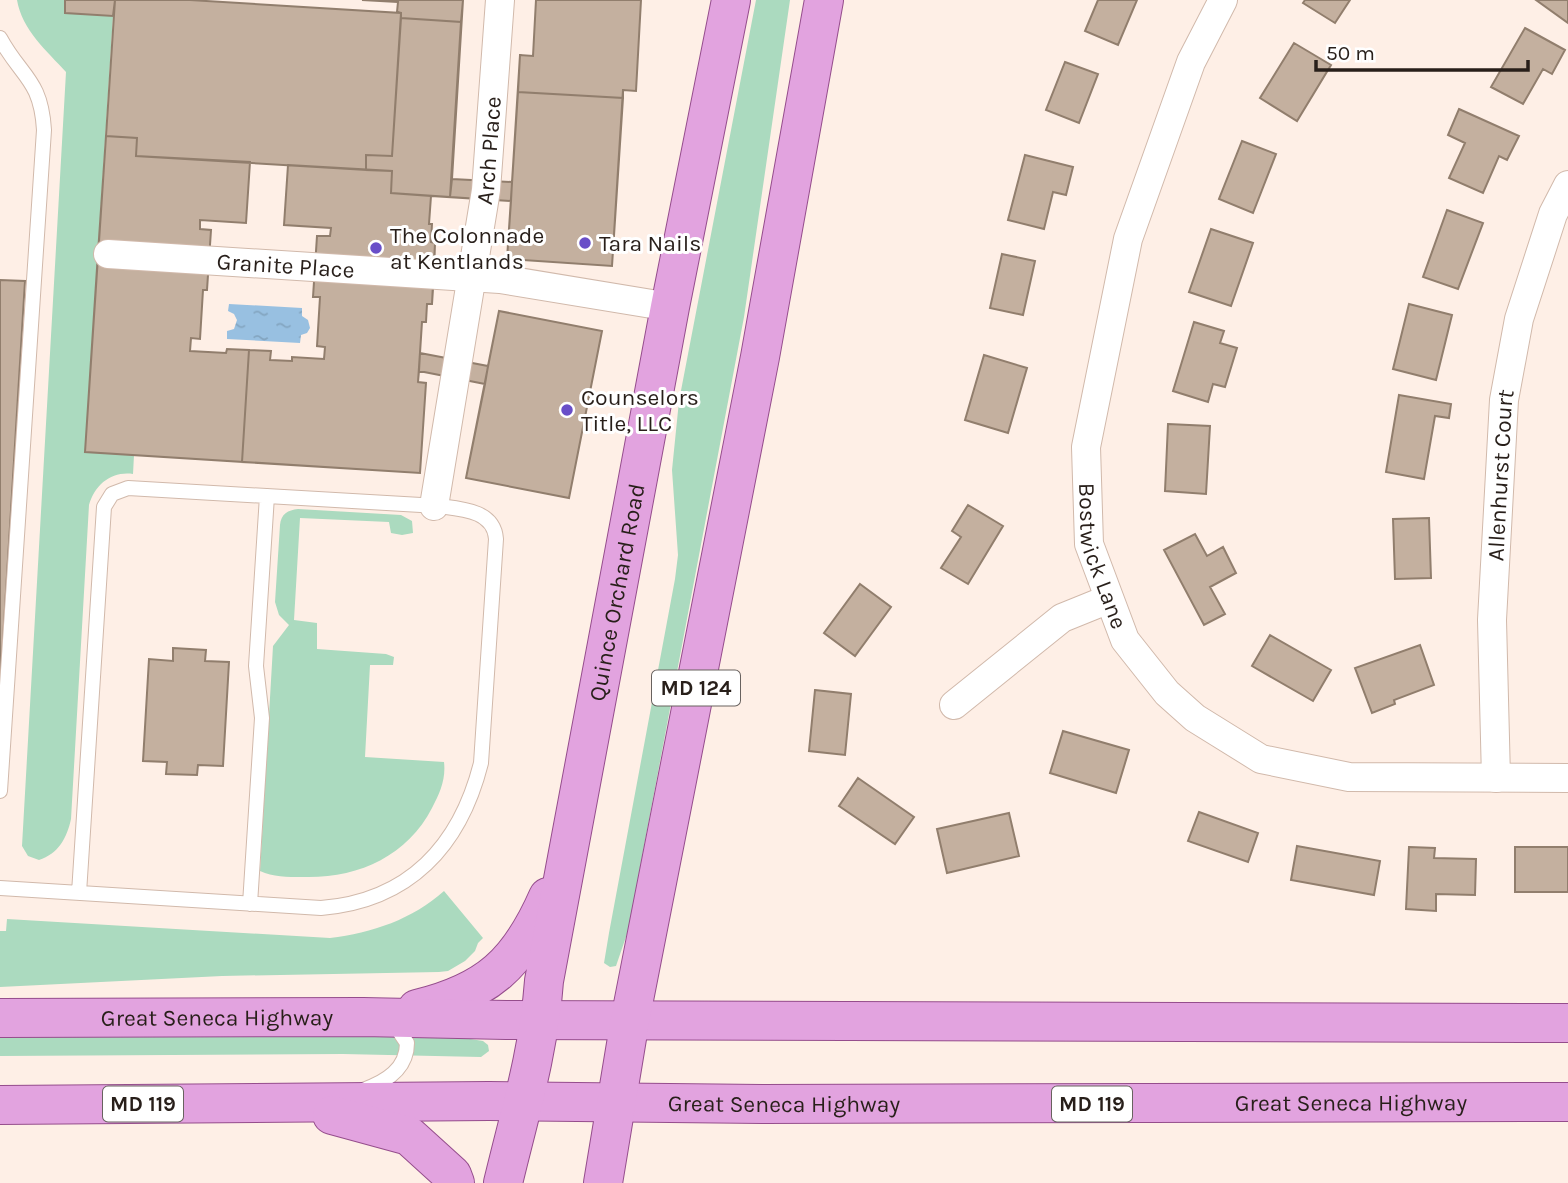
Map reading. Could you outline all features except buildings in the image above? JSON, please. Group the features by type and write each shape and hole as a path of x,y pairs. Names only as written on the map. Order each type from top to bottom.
{"main road":[{"name":"Quince Orchard Road","path":"503,1183 524,1103 541,1019 544,981 670,307 731,0"},
{"name":"MD 124","path":"603,1183 630,1020 760,357 824,0"},
{"path":"363,1017 419,1008 455,998 486,982 506,967 522,947 571,843"},
{"name":"Great Seneca Highway","path":"0,1018 363,1017 1568,1023"},
{"name":"Great Seneca Highway","path":"0,1105 1568,1102"},
{"path":"297,1103 409,1136 452,1175 455,1183"}],"street":[{"name":"Arch Place","path":"434,506 488,170 500,0"},
{"name":"Bostwick Lane","path":"1223,0 1191,62 1128,239 1086,447 1089,544 1125,640 1167,693 1195,718 1261,759 1349,777 1568,778"},
{"name":"Allenhurst Court","path":"1496,778 1492,620 1504,400 1519,319 1553,214 1568,185"},
{"name":"Granite Place","path":"108,254 508,280 670,307"},
{"path":"954,705 1062,618 1109,599"}],"lane":[{"path":"0,38 30,79 38,95 44,130 0,791"},
{"path":"0,888 250,904 321,908 352,905 381,895 408,880 425,866 446,842 466,810 475,785 482,751 496,534 491,524 477,513 460,508 119,489 107,500 103,521 79,893"},
{"path":"250,904 262,718 256,666 267,496"},
{"path":"297,1103 353,1093 375,1086 389,1077 404,1061 408,1043 404,1036 388,1026 363,1017"}],"green space":[{"path":"17,0 65,0 65,13 113,16 85,452 134,455 133,474 118,475 105,480 95,491 89,505 71,819 61,844 51,854 39,860 28,856 22,846 66,72 30,30"},
{"path":"756,0 790,0 744,317 628,931 616,966 610,967 604,963 678,555 672,470 679,401"},
{"path":"298,509 401,515 412,521 413,533 402,535 391,533 389,522 300,518 294,620 317,623 317,649 386,654 394,657 393,665 370,665 365,757 444,762 438,797 409,840 378,862 342,874 322,877 280,876 260,871 273,646 289,625 279,615 275,602 280,525 286,513"},
{"path":"444,891 483,938 465,961 448,971 222,976 0,987 0,931 6,931 7,919 330,938 391,923 419,909"},
{"path":"0,1036 452,1036 483,1041 488,1045 489,1051 481,1057 343,1054 0,1056"}],"water":[{"path":"229,304 302,308 302,316 308,320 310,328 307,333 301,335 300,343 227,339 227,331 234,329 237,320 234,314 228,311"}],"place":[{"name":"Tara Nails","path":"585,243"},
{"name":"The Colonnade at Kentlands","path":"376,248"},
{"name":"Counselors Title, LLC","path":"567,410"}]}
